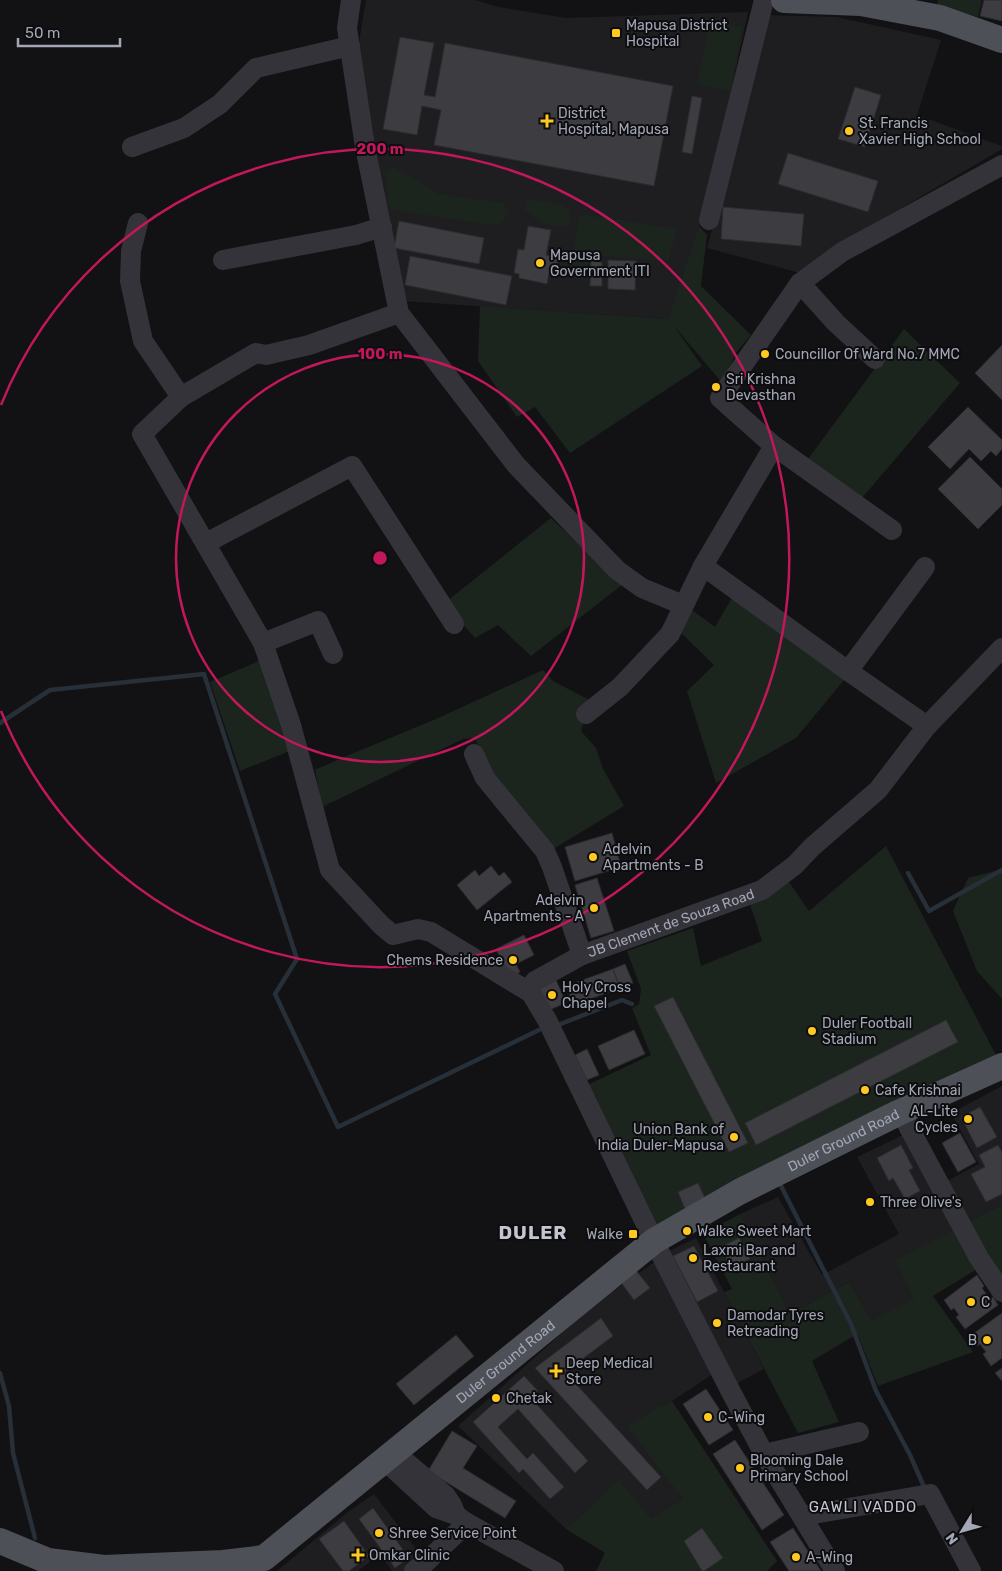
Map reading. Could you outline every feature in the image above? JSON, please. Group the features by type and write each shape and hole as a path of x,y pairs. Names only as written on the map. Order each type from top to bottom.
{"main road":[{"path":"784,0 861,3 940,18 1002,40"},
{"name":"Duler Ground Road","path":"0,1541 48,1561 104,1568 223,1563 262,1564 389,1456 654,1241 739,1192 898,1113 1002,1066"}],"street":[{"path":"351,0 347,28 365,147 399,313 516,465 617,570 642,588 683,604"},
{"path":"709,220 764,0"},
{"path":"132,147 184,128 220,104 256,68 350,46"},
{"path":"892,530 774,446 720,398 800,283 842,252 1002,165"},
{"path":"138,223 131,251 130,281 143,342 181,397"},
{"path":"223,260 356,235 382,227"},
{"path":"800,283 836,323 875,359"},
{"path":"399,313 308,345 266,355 256,353 181,397 142,434 264,643 291,725 330,870 381,925 393,934 418,929 431,932 531,993 547,1020 654,1241 764,1454 835,1571"},
{"path":"586,714 620,687 670,634 703,566 774,446"},
{"path":"206,543 352,466 454,624"},
{"path":"703,566 927,726"},
{"path":"848,671 925,567"},
{"path":"264,643 318,621 333,654"},
{"name":"JB Clement de Souza Road","path":"531,993 531,986 535,981 582,955 762,890 795,865 819,841 878,790 927,726 1002,648"},
{"path":"474,754 485,778 544,852 552,867 582,955"},
{"path":"898,1113 906,1122 979,1258 1002,1292"},
{"path":"764,1454 859,1432"},
{"path":"389,1456 446,1496 461,1519 545,1569"},
{"path":"802,1516 930,1494 971,1571"},
{"path":"414,1571 424,1564 461,1519"}],"shaded area":[{"name":"District Hospital, Mapusa","path":"366,0 475,0 499,7 566,18 748,12 706,208 668,319 401,301 372,151 359,42"},
{"path":"938,0 982,0 978,17 937,5"},
{"name":"St. Francis Xavier High School","path":"766,15 837,17 941,40 917,115 1002,146 1002,149 821,255 804,274 707,248 749,96"},
{"path":"710,21 742,27 731,91 697,84"},
{"path":"394,167 439,194 503,203 509,214 499,226 391,210 388,201 385,172"},
{"path":"527,200 548,202 569,209 571,218 567,227 549,225 539,221 525,210"},
{"path":"580,214 677,229 668,261 590,255 583,280 569,278"},
{"path":"699,226 707,235 701,286 751,335 735,354 723,384 674,326 702,366 570,453 535,407 517,417 478,361 480,306 668,319"},
{"path":"904,329 960,383 862,498 808,459"},
{"path":"551,518 622,585 531,656 498,625 475,638 460,621 447,601"},
{"path":"734,594 844,680 796,738 716,783 687,691 714,665 680,632 688,607 715,627"},
{"path":"261,660 290,751 240,771 210,682"},
{"path":"543,670 553,681 591,701 581,731 596,748 603,769 624,806 550,851 490,773 475,738 463,739 322,807 315,770 436,719"},
{"name":"Duler Football Stadium","path":"886,846 996,1055 654,1231 585,1086 651,1055 632,1008 639,1004 641,989 627,951 693,928 701,966 762,941 750,904 787,879 809,911"},
{"path":"1002,869 1002,999 977,971 953,911 968,878"},
{"path":"1002,1086 1002,1205 966,1223 943,1183 979,1164 951,1113"},
{"path":"905,1134 956,1229 915,1299 872,1320 849,1282 790,1314 740,1214 778,1197 822,1275 899,1234 857,1157"},
{"path":"1002,1205 1002,1283 966,1223"},
{"path":"740,1214 790,1314 849,1282 872,1320 914,1299 895,1260 956,1229 977,1269 933,1296 973,1352 878,1386 858,1335 852,1337 812,1361 839,1422 798,1433 724,1292 732,1289 703,1234"},
{"path":"696,1238 764,1369 736,1384 667,1252"},
{"path":"656,1261 713,1374 672,1401 659,1407 684,1499 651,1518 619,1481 566,1529 458,1426 592,1306"},
{"path":"672,1401 777,1561 767,1571 596,1571 605,1553 566,1529 619,1480 651,1518 683,1499 627,1426"},
{"path":"374,1494 423,1558 403,1571 392,1571 380,1554 358,1571 277,1571 349,1511"}],"building":[{"path":"984,0 1002,0 1002,21 980,16"},
{"path":"400,37 434,43 424,95 435,97 445,43 673,86 654,186 434,145 441,110 422,106 417,135 383,129"},
{"path":"855,87 881,95 865,147 838,139"},
{"path":"692,96 702,98 692,154 682,152"},
{"path":"788,153 878,181 868,212 778,184"},
{"path":"723,207 804,214 801,246 721,239"},
{"path":"399,221 484,238 479,264 394,248"},
{"path":"528,226 551,230 546,255 558,257 555,274 549,273 547,284 519,278 519,274 514,273 518,249 524,250"},
{"path":"410,256 512,276 506,305 405,285"},
{"path":"608,260 636,261 635,290 608,289"},
{"path":"591,261 602,262 602,286 590,286"},
{"path":"1002,345 1002,400 975,373"},
{"path":"968,407 1002,440 1002,449 996,456 991,451 981,461 969,449 950,469 928,447"},
{"path":"970,457 1002,489 1002,505 978,529 938,489"},
{"name":"Adelvin Apartments - B","path":"612,833 621,867 575,881 565,847"},
{"path":"491,866 499,876 504,872 512,882 477,910 457,885 475,870 479,876"},
{"name":"Adelvin Apartments - A","path":"597,878 614,931 591,938 575,885"},
{"name":"Chems Residence","path":"524,935 534,955 516,964 520,972 510,977 496,949"},
{"path":"625,964 633,983 620,988 613,969"},
{"path":"613,969 620,988 574,1005 566,986"},
{"name":"Holy Cross Chapel","path":"556,980 566,1003 549,1010 539,987"},
{"path":"673,997 748,1143 729,1152 654,1006"},
{"path":"946,1020 958,1042 756,1145 745,1123"},
{"path":"634,1030 645,1054 609,1070 598,1046"},
{"path":"587,1049 599,1075 587,1080 575,1055"},
{"path":"980,1107 997,1137 977,1148 961,1117"},
{"path":"960,1133 976,1162 958,1172 942,1143"},
{"path":"901,1145 913,1168 909,1170 920,1191 905,1199 893,1178 889,1181 877,1158"},
{"path":"998,1145 1002,1152 1002,1194 986,1202 971,1174 985,1167 979,1155"},
{"path":"698,1183 706,1200 685,1209 678,1192"},
{"path":"739,1238 750,1259 731,1268 721,1247"},
{"path":"694,1246 718,1291 697,1302 673,1256"},
{"path":"635,1269 650,1288 634,1300 620,1281"},
{"name":"C","path":"977,1275 984,1286 982,1288 990,1299 993,1297 998,1305 965,1329 956,1317 959,1315 954,1308 951,1310 944,1300"},
{"name":"B","path":"1002,1313 1002,1358 991,1366 983,1354 986,1352 980,1344 977,1346 970,1336"},
{"path":"601,1318 613,1336 565,1372 661,1477 647,1490 535,1368"},
{"path":"456,1335 474,1356 414,1405 396,1384"},
{"path":"1002,1368 1002,1381 995,1373"},
{"path":"524,1376 538,1391 531,1398 588,1461 575,1473 518,1409 498,1427 527,1459 533,1453 564,1487 550,1499 523,1469 519,1473 473,1422"},
{"name":"C-Wing","path":"706,1389 733,1430 709,1445 683,1404"},
{"path":"452,1431 477,1446 463,1468 516,1501 505,1518 428,1471"},
{"path":"735,1440 784,1515 762,1530 713,1454"},
{"path":"373,1508 404,1551 402,1553 406,1560 395,1568 359,1519"},
{"path":"344,1521 369,1556 349,1571 343,1571 319,1539"},
{"path":"702,1528 723,1558 704,1571 702,1571 684,1541"},
{"name":"A-Wing","path":"793,1528 821,1571 789,1571 770,1542"}],"waterway":[{"path":"0,723 50,690 204,674 297,959 275,994 338,1127 539,1030"},
{"path":"908,873 929,911 1002,870"},
{"path":"558,1025 622,1000 632,1004"},
{"path":"779,1182 851,1324 876,1391 910,1455 925,1489"},
{"path":"0,1373 9,1406 13,1453 35,1538"}],"place":[{"name":"Mapusa District Hospital","path":"616,33"},
{"name":"District Hospital, Mapusa","path":"547,121"},
{"name":"St. Francis Xavier High School","path":"849,131"},
{"name":"Mapusa Government ITI","path":"540,263"},
{"name":"Councillor Of Ward No.7 MMC","path":"765,354"},
{"name":"Sri Krishna Devasthan","path":"716,387"},
{"name":"Adelvin Apartments - B","path":"593,857"},
{"name":"Adelvin Apartments - A","path":"594,908"},
{"name":"Chems Residence","path":"513,960"},
{"name":"Holy Cross Chapel","path":"552,995"},
{"name":"Duler Football Stadium","path":"812,1031"},
{"name":"Cafe Krishnai","path":"865,1090"},
{"name":"AL-Lite Cycles","path":"968,1119"},
{"name":"Union Bank of India Duler-Mapusa","path":"734,1137"},
{"name":"Three Olive's","path":"870,1202"},
{"name":"Walke Sweet Mart","path":"687,1231"},
{"name":"Walke","path":"633,1234"},
{"name":"Laxmi Bar and Restaurant","path":"693,1258"},
{"name":"C","path":"971,1302"},
{"name":"Damodar Tyres Retreading","path":"717,1323"},
{"name":"B","path":"987,1340"},
{"name":"Deep Medical Store","path":"556,1371"},
{"name":"Chetak","path":"496,1398"},
{"name":"C-Wing","path":"708,1417"},
{"name":"Blooming Dale Primary School","path":"740,1468"},
{"name":"Shree Service Point","path":"379,1533"},
{"name":"Omkar Clinic","path":"358,1555"},
{"name":"A-Wing","path":"796,1557"}],"district":[{"name":"DULER","path":"533,1232"},
{"name":"GAWLI VADDO","path":"863,1507"}]}
